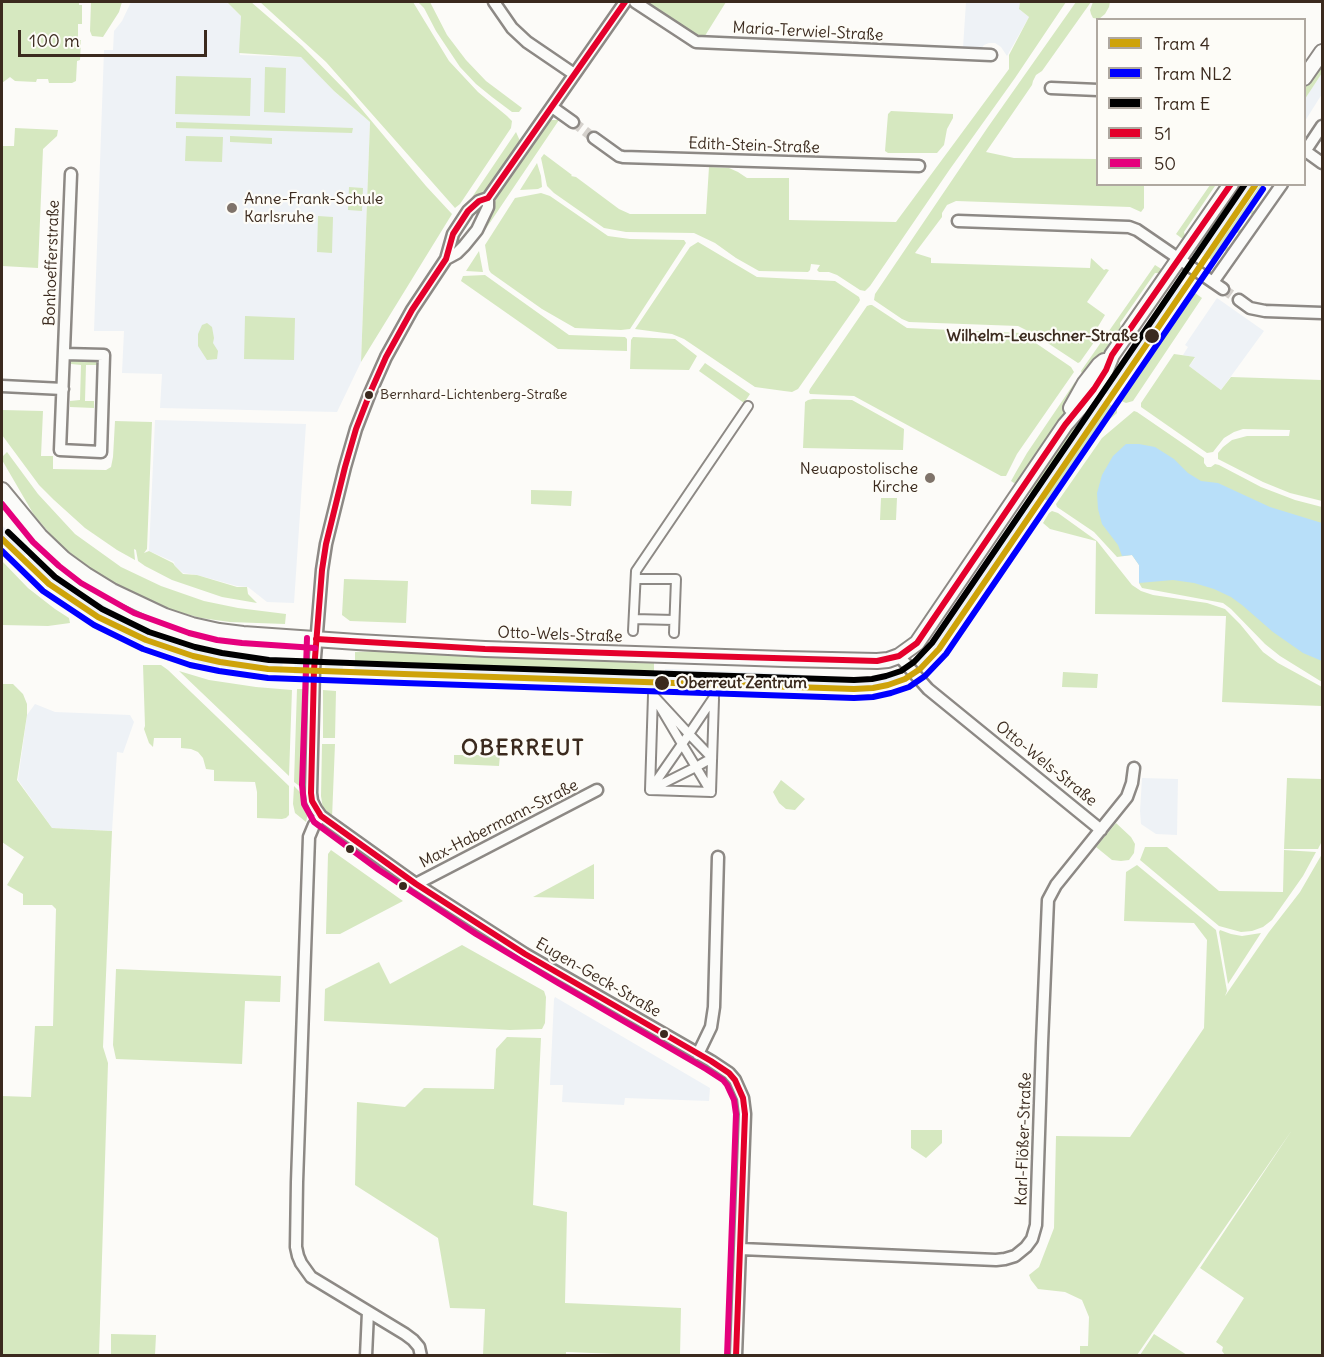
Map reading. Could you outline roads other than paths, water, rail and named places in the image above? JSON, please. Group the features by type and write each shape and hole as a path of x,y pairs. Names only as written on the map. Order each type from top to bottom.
{"street":[{"path":"494,2 512,28 527,42 574,74"},
{"path":"446,259 457,253 477,230 488,207 488,198 625,2"},
{"name":"Maria-Terwiel-Straße","path":"635,2 696,42 991,55"},
{"path":"1306,77 1323,52"},
{"path":"1051,88 1096,90"},
{"path":"552,107 573,122"},
{"path":"1306,150 1323,126"},
{"name":"Edith-Stein-Straße","path":"594,138 622,157 919,166"},
{"path":"1306,152 1323,163"},
{"name":"Bonhoefferstraße","path":"64,354 104,355 101,452 60,450 71,174"},
{"path":"899,656 917,643 1065,424 1079,409 1106,370 1112,355 1230,186"},
{"path":"1213,282 1281,186"},
{"path":"316,639 326,544 345,467 369,393 412,310 446,259 453,234 468,211 479,201 488,198"},
{"path":"958,221 1125,226 1137,230 1223,289"},
{"path":"1239,300 1250,308 1264,311 1323,314"},
{"path":"2,386 63,389"},
{"path":"674,633 676,579 641,576 636,571 748,406"},
{"name":"Otto-Wels-Straße","path":"2,490 40,536 64,559 86,575 138,605 192,625 219,631 485,649 878,661 899,656 928,689 1101,830"},
{"path":"633,632 641,576"},
{"path":"634,619 674,620"},
{"name":"Eugen-Geck-Straße","path":"316,639 311,784 312,801 321,816 416,884 525,954 711,1061 735,1080 745,1105 736,1356"},
{"path":"653,695 712,758"},
{"path":"653,695 711,792"},
{"path":"650,790 653,695"},
{"path":"650,790 714,697 711,792"},
{"path":"650,790 712,758"},
{"name":"Karl-Flößer-Straße","path":"741,1249 996,1260 1015,1256 1026,1247 1032,1239 1036,1225 1047,905 1056,885 1126,797 1132,783 1134,768"},
{"name":"Max-Habermann-Straße","path":"416,884 597,790"},
{"path":"650,790 711,792"},
{"path":"321,816 309,837 297,1182 297,1247 301,1263 311,1277 413,1340 419,1347 421,1356"},
{"path":"698,1054 711,1027 714,1007 718,857"},
{"path":"366,1356 368,1312"}],"water":[{"path":"1126,444 1155,447 1201,481 1218,483 1270,507 1322,523 1322,661 1303,653 1273,632 1231,597 1214,589 1173,580 1139,583 1139,565 1132,555 1122,556 1118,545 1102,524 1098,509 1097,493 1102,475 1113,456"}],"tunnel":[{"path":"573,122 594,138"},
{"path":"1223,289 1239,300"}],"tram line":[{"name":"E","path":"8,532 55,577 102,609 149,632 222,653 269,660 404,665 854,680 886,676 901,671 914,662 932,643 1244,186"},
{"name":"4","path":"2,539 49,584 98,617 146,640 193,656 220,662 268,669 404,674 854,689 888,685 905,679 920,669 939,649 1255,186"},
{"name":"NL2","path":"2,551 43,591 94,625 143,649 190,665 219,671 268,678 854,698 891,693 909,687 925,676 946,654 1263,189"}],"place":[{"name":"Anne-Frank-Schule Karlsruhe","path":"232,208"},
{"name":"Wilhelm-Leuschner-Straße","path":"1152,336"},
{"name":"Bernhard-Lichtenberg-Straße","path":"369,395"},
{"name":"Neuapostolische Kirche","path":"930,478"},
{"name":"Oberreut Zentrum","path":"662,683"}],"district":[{"name":"OBERREUT","path":"523,749"}]}
